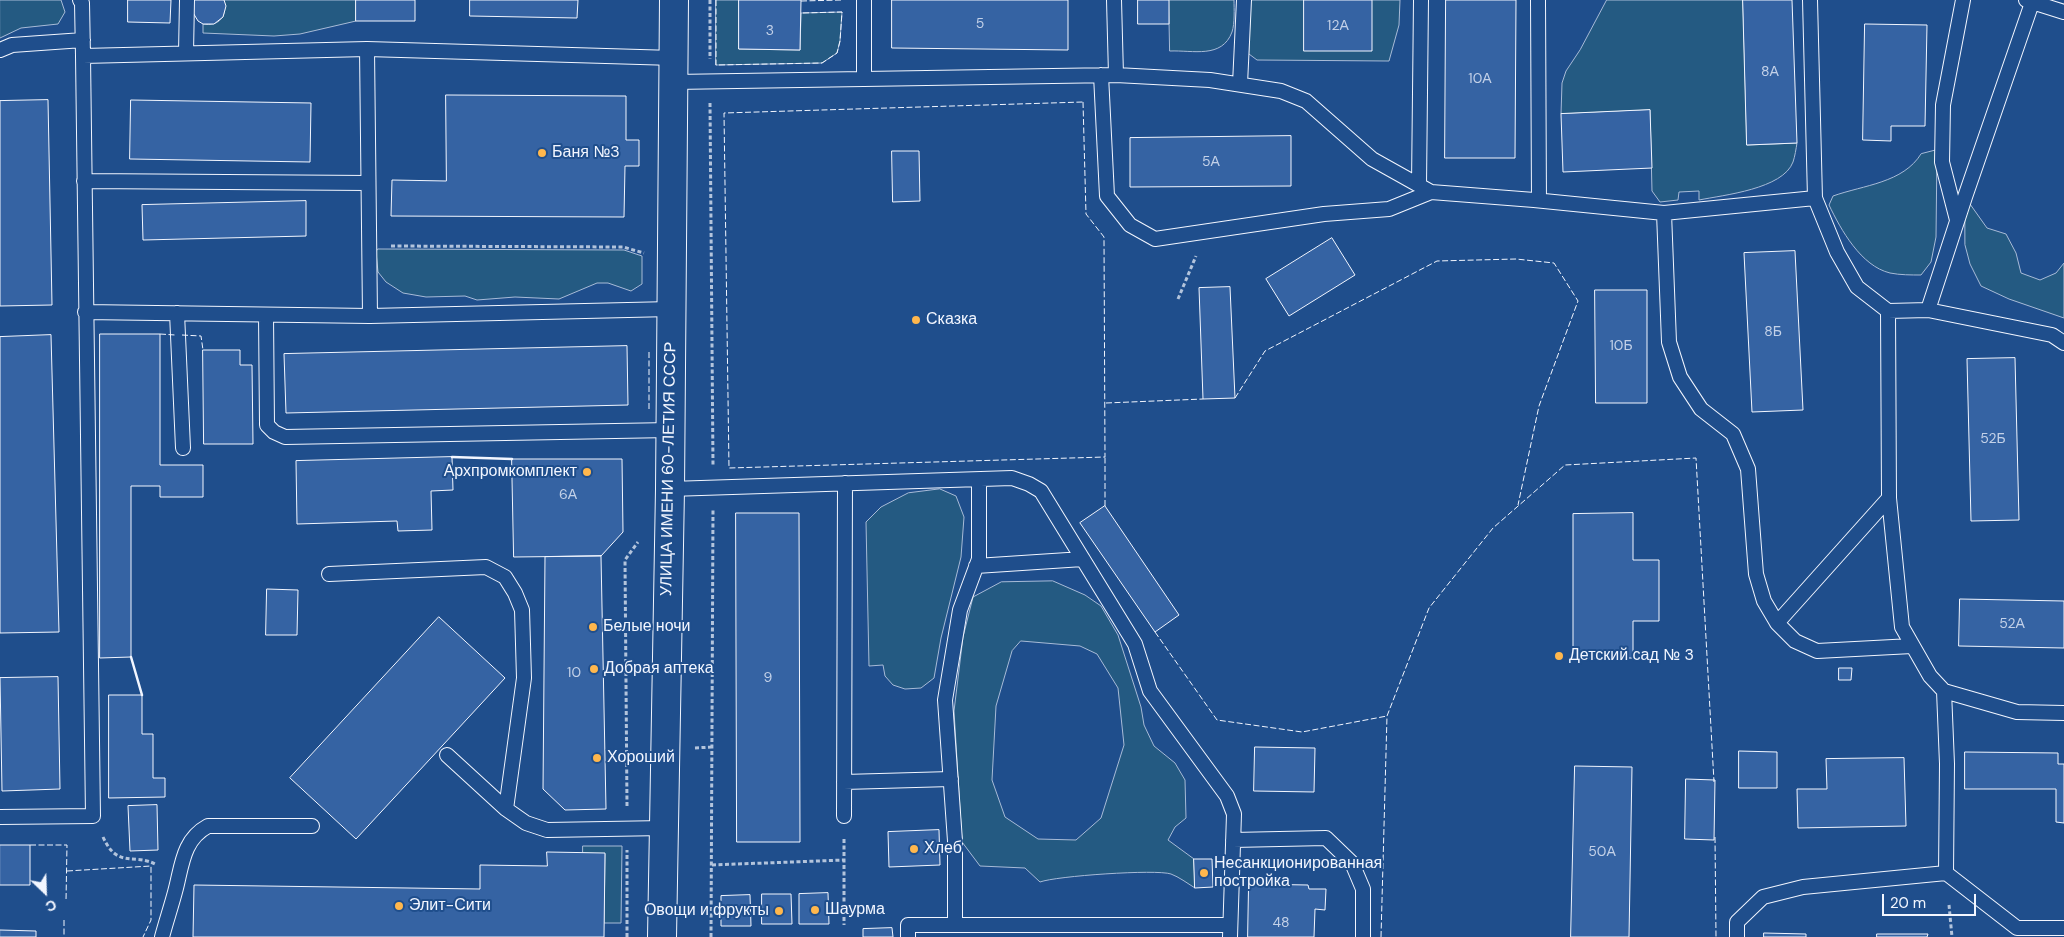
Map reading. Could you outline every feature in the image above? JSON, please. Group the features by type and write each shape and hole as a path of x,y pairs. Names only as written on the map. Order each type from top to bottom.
{"street":[{"name":"УЛИЦА ИМЕНИ 60-ЛЕТИЯ СССР","path":"662,937 670,489 674,0"}],"lane":[{"path":"0,817 92,816 83,40 82,4 80,0"},
{"path":"186,53 187,0"},
{"path":"864,0 864,79"},
{"path":"1114,0 1116,74"},
{"path":"1240,84 1244,0"},
{"path":"1421,0 1425,188"},
{"path":"1538,0 1538,200"},
{"path":"1810,0 1815,198 1837,252 1857,287 1888,311 1928,310 2052,335 2064,343"},
{"path":"1957,221 1942,162 1943,105 1963,0"},
{"path":"1928,310 2030,1 2064,12"},
{"path":"0,50 12,46 83,40"},
{"path":"83,56 367,49 674,70 864,79 1116,74 1210,80 1280,91 1306,102 1372,159 1425,188 1664,213 1815,198"},
{"path":"367,49 370,316"},
{"path":"1101,75 1108,196 1130,225 1155,239 1324,214 1389,209 1425,188"},
{"path":"84,181 368,183"},
{"path":"1664,213 1669,342 1680,377 1701,409 1733,434 1748,469 1756,574 1764,601 1777,623 1794,641 1817,651 1912,646"},
{"path":"85,312 370,316 671,309"},
{"path":"1888,311 1888,498 1902,627 1930,676 1944,691 2018,712 2064,712"},
{"path":"177,313 183,448"},
{"path":"266,315 267,424 274,432 285,437 670,430"},
{"path":"670,489 1012,478 1030,484 1041,491 1135,644 1150,691 1227,796 1234,814 1230,931 955,924 908,925 908,937"},
{"path":"955,924 955,841 945,700 960,610 979,559 979,480"},
{"path":"844,816 845,483"},
{"path":"1777,623 1888,498"},
{"path":"976,566 1083,559"},
{"path":"330,574 486,567 505,577 515,593 522,610 524,678 506,810"},
{"path":"1944,691 1947,764 1946,873"},
{"path":"447,755 506,810 526,823 547,830 664,828"},
{"path":"844,782 951,778"},
{"path":"162,937 184,853 193,837 201,830 208,826 312,826"},
{"path":"1233,840 1326,838 1352,863 1363,889 1363,937"},
{"path":"1737,937 1738,922 1763,897 1803,888 1946,873 2017,928 2064,928"}],"path":[{"path":"1178,299 1206,231"},
{"path":"369,246 623,247 647,253"},
{"path":"627,937 624,560 642,537"},
{"path":"92,816 107,847 118,857 150,861 158,866 158,883 171,906"},
{"path":"844,816 844,926"},
{"path":"712,865 844,860"},
{"path":"711,928 711,937"}],"shaded area":[{"path":"0,0 61,0 65,12 58,24 21,28 0,38"},
{"path":"224,0 356,0 356,21 300,34 274,36 203,33 203,24 214,24 221,19 225,11"},
{"path":"716,0 739,0 739,49 800,50 801,13 842,12 840,41 837,53 822,63 716,65"},
{"path":"1169,0 1234,0 1233,28 1227,41 1214,50 1197,52 1170,51"},
{"path":"1251,0 1400,0 1399,25 1389,61 1257,60 1249,54"},
{"path":"1607,0 1743,0 1747,145 1797,143 1793,162 1787,171 1778,179 1765,185 1737,193 1699,200 1699,191 1679,192 1678,200 1660,202 1652,191 1650,110 1561,114 1562,83 1566,71 1580,50"},
{"path":"1937,150 1936,237 1931,262 1921,275 1894,274 1880,269 1861,255 1846,236 1829,205 1833,196 1882,182 1904,171 1921,154"},
{"path":"1965,197 1987,228 2006,234 2016,253 2021,273 2040,280 2056,273 2064,263 2064,318 2009,299 1981,286 1970,264 1965,245"},
{"path":"378,249 624,250 642,256 642,284 631,291 608,283 597,283 559,299 515,297 477,300 465,296 426,297 403,293 386,282 378,272 376,252"},
{"path":"940,489 956,496 964,517 961,557 941,638 934,678 921,688 905,689 893,685 885,676 883,665 869,666 866,522 881,507 908,493"},
{"path":"1053,581 1085,595 1101,606 1118,635 1141,707 1144,725 1154,746 1175,763 1185,780 1186,818 1175,827 1168,840 1194,859 1195,888 1171,874 1146,872 1106,874 1040,882 1025,868 980,866 962,842 954,711 963,637 973,597 1001,582","holes":["1021,641 1080,646 1097,654 1118,688 1124,745 1101,818 1076,840 1038,839 1005,817 992,780 996,706 1012,651"]},
{"path":"583,846 622,846 621,923 604,923 605,854 583,853"}],"building":[{"path":"128,0 171,0 170,23 128,22"},
{"path":"194,0 224,0 226,6 223,17 214,24 203,24 198,21 192,11"},
{"path":"356,0 415,0 415,21 356,21"},
{"path":"470,0 578,0 577,18 470,16"},
{"path":"739,0 801,0 800,50 739,49"},
{"path":"892,0 1068,0 1068,50 892,48"},
{"path":"1138,0 1169,0 1169,24 1138,24"},
{"path":"1304,0 1372,0 1372,51 1304,51"},
{"path":"1446,0 1516,0 1515,158 1445,158"},
{"path":"1743,0 1792,0 1797,143 1747,145"},
{"path":"1865,24 1927,25 1925,126 1891,126 1891,141 1863,140"},
{"name":"Баня №3","path":"446,95 626,96 626,140 639,140 639,166 625,166 624,217 391,216 392,180 446,181"},
{"path":"48,100 52,305 0,306 0,101"},
{"path":"131,100 311,103 310,162 130,159"},
{"path":"1650,110 1652,168 1563,172 1561,114"},
{"path":"1291,136 1291,186 1130,187 1130,138"},
{"path":"892,151 919,151 920,201 893,202"},
{"path":"306,201 306,236 143,240 142,205"},
{"path":"1332,238 1355,275 1289,316 1266,279"},
{"path":"1795,251 1803,410 1752,412 1744,253"},
{"path":"1230,287 1235,398 1203,399 1199,288"},
{"path":"1595,290 1647,290 1647,403 1596,403"},
{"path":"100,334 160,334 160,465 203,465 203,497 160,497 160,486 131,486 131,657 100,658"},
{"path":"51,335 59,632 0,633 0,337"},
{"path":"627,346 628,405 286,413 284,354"},
{"path":"203,350 240,350 240,365 252,365 253,444 204,444"},
{"path":"2015,358 2019,520 1971,521 1967,359"},
{"path":"452,457 453,490 431,491 432,530 398,531 397,521 297,524 296,461"},
{"path":"512,459 622,459 623,532 601,556 514,557"},
{"path":"1105,506 1179,615 1155,632 1080,523"},
{"path":"736,513 799,513 800,842 737,842"},
{"path":"1633,513 1633,560 1659,560 1659,621 1633,621 1633,658 1573,658 1573,514"},
{"path":"601,556 606,809 565,810 543,789 545,557"},
{"path":"267,589 298,590 297,635 266,635"},
{"path":"1960,599 2064,601 2064,648 1959,646"},
{"path":"439,617 505,678 356,839 290,778"},
{"path":"1839,668 1852,668 1851,680 1839,680"},
{"path":"58,677 60,789 2,791 0,678"},
{"path":"109,695 142,695 142,734 153,734 153,778 165,778 165,797 109,798"},
{"path":"1255,747 1315,748 1314,792 1254,791"},
{"path":"1739,751 1777,752 1777,788 1739,788"},
{"path":"1965,752 2058,753 2058,764 2064,764 2064,823 2056,822 2056,789 1965,789"},
{"path":"1904,758 1906,826 1798,828 1797,789 1827,789 1826,759"},
{"path":"1575,766 1632,767 1629,937 1571,937"},
{"path":"1686,779 1715,780 1714,840 1685,839"},
{"path":"157,805 158,850 130,851 128,806"},
{"name":"Хлеб","path":"939,830 940,865 889,867 888,832"},
{"path":"0,845 30,845 30,885 0,885"},
{"name":"Элит-Сити","path":"547,852 605,853 604,937 193,937 194,885 480,889 480,865 547,866"},
{"name":"Несанкционированная постройка","path":"1194,859 1212,859 1213,887 1195,888"},
{"path":"1249,884 1308,885 1309,889 1326,889 1325,910 1315,909 1314,937 1248,937"},
{"path":"828,893 829,924 799,924 799,894"},
{"path":"762,894 791,894 792,924 762,924"},
{"path":"750,895 751,926 721,926 721,896"},
{"path":"892,928 893,937 863,937 863,929"},
{"path":"0,930 36,931 36,937 0,937"},
{"path":"1764,933 1806,934 1806,937 1764,937"},
{"path":"1877,934 1928,934 1927,937 1877,937"}],"fence":[{"path":"716,0 716,65 822,63 837,53 840,41 842,12 801,13"},
{"path":"801,1 842,0"},
{"path":"1083,102 1086,214 1104,237 1105,457 729,468 724,113 1083,102"},
{"path":"1235,398 1265,351 1437,261 1516,259 1554,263 1578,301 1539,406 1518,505"},
{"path":"160,334 175,335"},
{"path":"182,335 201,336 203,350"},
{"path":"649,352 649,410"},
{"path":"1106,403 1203,399"},
{"path":"1105,456 1105,506"},
{"path":"1381,937 1387,716 1429,608 1493,528 1565,465 1696,458 1714,782"},
{"path":"1155,632 1217,720 1302,732 1387,716"},
{"path":"1715,837 1716,937"},
{"path":"30,845 67,845 66,901"},
{"path":"67,871 151,866 151,920 143,937"},
{"path":"64,920 64,937"}],"wall":[{"path":"452,457 512,459"},
{"path":"131,657 142,695"}],"place":[{"name":"Баня №3","path":"542,153"},
{"name":"Сказка","path":"916,320"},
{"name":"Архпромкомплект","path":"587,472"},
{"name":"Белые ночи","path":"593,627"},
{"name":"Детский сад № 3","path":"1559,656"},
{"name":"Добрая аптека","path":"594,669"},
{"name":"Хороший","path":"597,758"},
{"name":"Хлеб","path":"914,849"},
{"name":"Несанкционированная постройка","path":"1204,873"},
{"name":"Элит-Сити","path":"399,906"},
{"name":"Шаурма","path":"815,910"},
{"name":"Овощи и фрукты","path":"779,911"}]}
